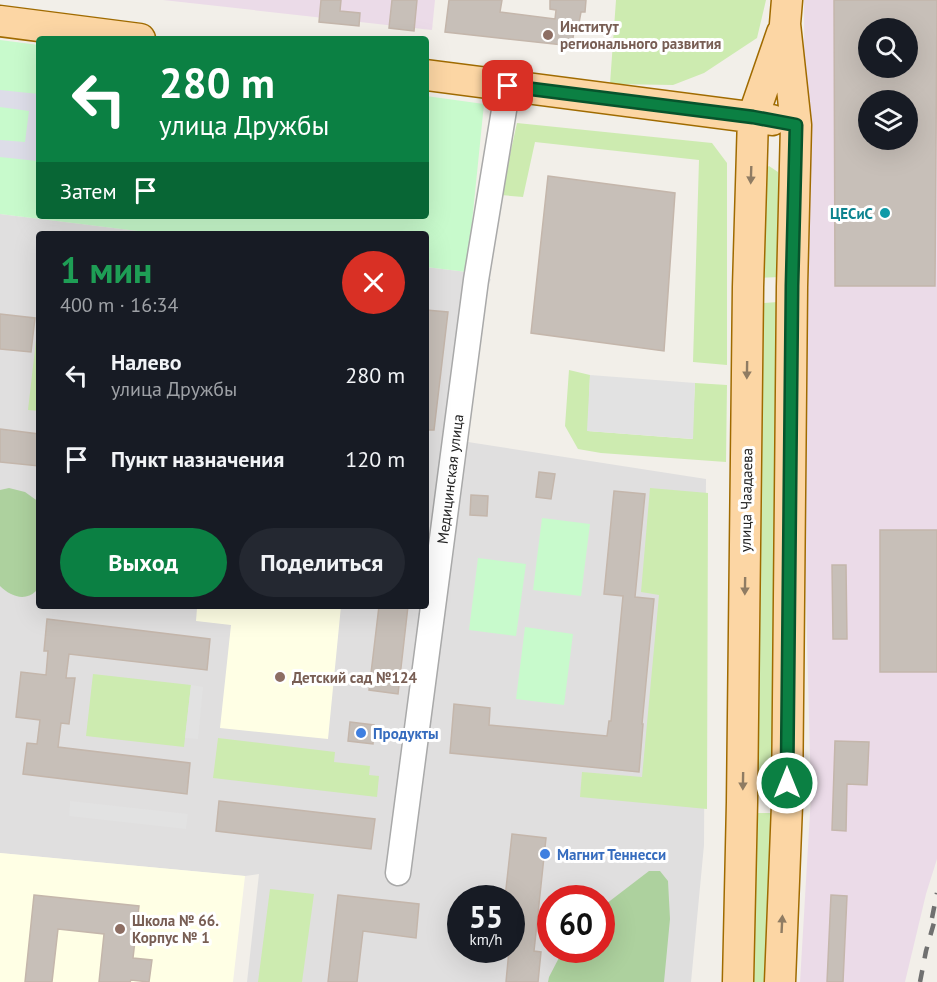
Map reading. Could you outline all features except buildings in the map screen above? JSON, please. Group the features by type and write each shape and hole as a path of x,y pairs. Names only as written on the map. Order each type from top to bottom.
{"main road":[{"name":"улица Чаадаева","path":"738,982 748,286 753,117 786,12"},
{"name":"улица Чаадаева","path":"780,982 787,805 792,286 796,125 786,12"},
{"path":"0,21 117,36"},
{"path":"429,75 753,117 796,125"}],"street":[{"name":"Медицинская улица","path":"398,873 476,280 508,86"}],"shaded area":[{"path":"163,0 435,0 432,30"},
{"path":"804,0 937,0 937,859 926,894 905,982 800,982 811,796 805,560"},
{"path":"0,90 36,94 36,161 0,157 0,140 25,142 29,111 0,107"},
{"path":"0,214 138,231 36,231 36,609 429,609 429,267 467,272 491,279 481,305 468,442 706,479 704,845 691,982 247,982 259,874 245,876 0,853"},
{"path":"590,375 695,383 693,439 587,431"},
{"name":"Детский сад №124","path":"197,609 341,609 328,739 220,728 231,625 196,621"},
{"path":"191,685 203,687 198,739 185,738"},
{"path":"70,801 188,814 186,829 69,816"},
{"name":"Школа № 66. Корпус № 1","path":"0,853 245,876 233,982 0,982"}],"green space":[{"path":"616,0 766,0 757,38 704,73 673,85 610,84"},
{"path":"0,40 36,45 36,218 0,214"},
{"path":"429,96 484,104 467,272 429,267 429,231 138,231 40,219 429,219"},
{"path":"517,123 712,143 727,163 727,365 693,362 699,160 535,142 523,197 501,195"},
{"path":"769,166 778,172 780,277 759,278 761,172"},
{"path":"778,302 774,794 756,793 764,303"},
{"path":"36,340 36,411 28,410"},
{"path":"569,370 590,375 588,431 692,439 695,383 727,385 726,462 601,453 578,449 565,426"},
{"path":"9,488 25,492 36,500 36,591 27,596 13,595 0,586 0,490"},
{"path":"650,488 708,493 707,809 580,797 582,772 642,777 659,595 641,592"},
{"path":"542,518 590,524 581,596 533,590"},
{"path":"478,558 526,564 516,636 469,630"},
{"path":"525,627 573,634 564,705 516,699"},
{"path":"93,674 191,685 184,747 86,736"},
{"path":"218,738 335,752 334,762 370,766 369,775 379,776 377,797 213,778"},
{"path":"754,813 771,813 765,982 751,982"},
{"path":"649,871 660,871 668,881 670,919 664,982 548,982 556,963 615,963 615,897"},
{"path":"270,889 314,894 302,982 258,982"}],"railway":[{"path":"932,918 937,893"},
{"path":"920,982 937,912"}],"place":[{"name":"Институт регионального развития","path":"548,35"},
{"name":"ЦЕСиС","path":"885,213"},
{"name":"Детский сад №124","path":"280,677"},
{"name":"Продукты","path":"361,733"},
{"name":"Магнит Теннесси","path":"545,854"},
{"name":"Школа № 66. Корпус № 1","path":"120,929"}],"route":[{"path":"508,86 753,117 796,125 787,783"}]}
